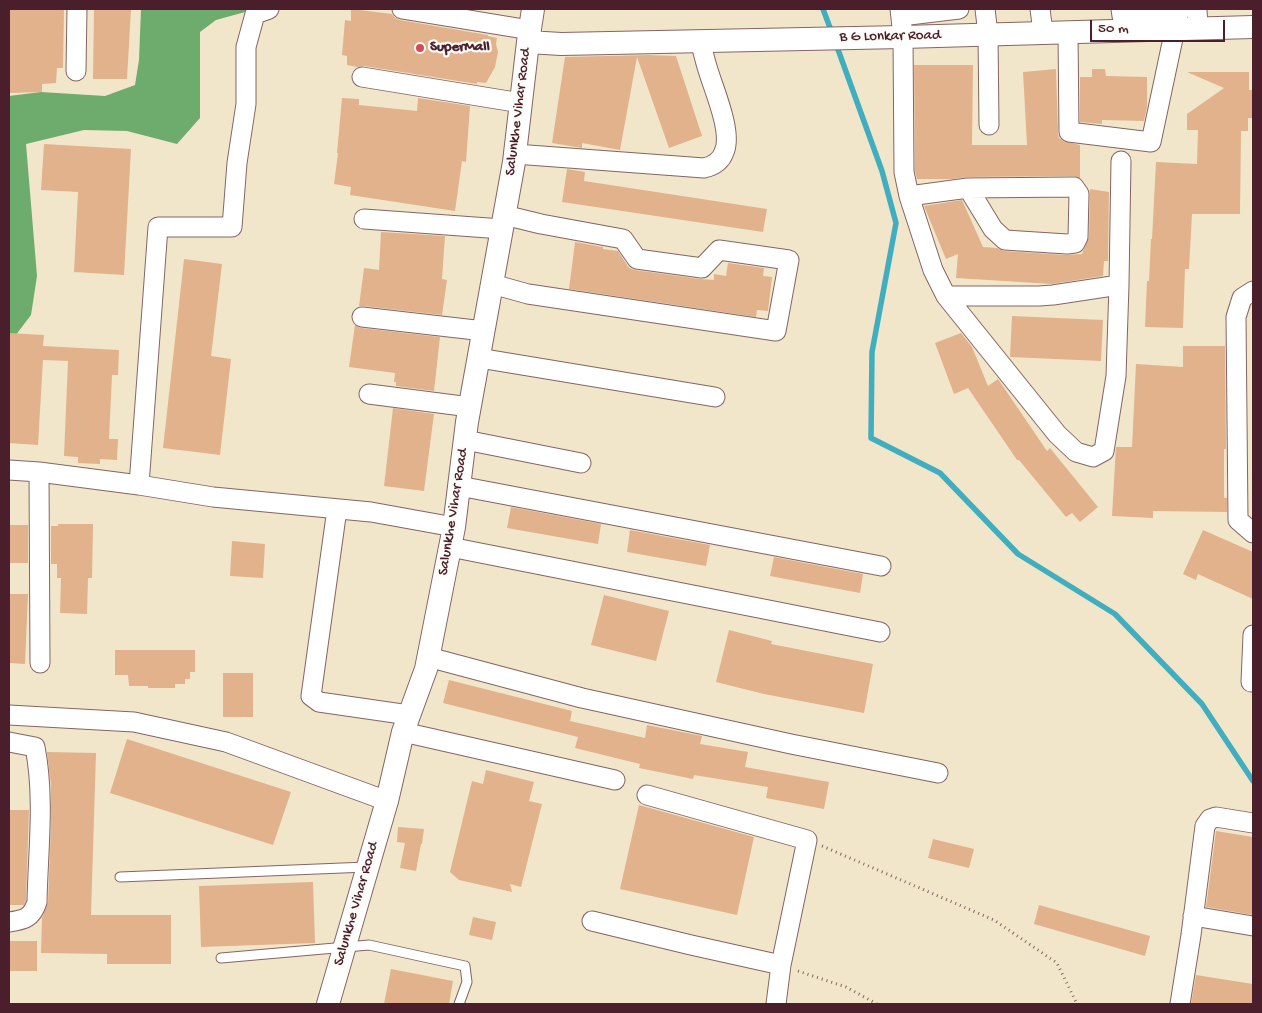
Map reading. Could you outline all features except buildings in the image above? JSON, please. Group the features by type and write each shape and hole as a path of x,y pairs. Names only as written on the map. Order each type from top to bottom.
{"street":[{"path":"76,71 77,9"},
{"path":"140,485 158,227 232,227 237,163 246,104 246,48 255,14 269,9"},
{"path":"402,9 530,27"},
{"path":"959,9 901,21 904,172 910,196 933,270 946,296 1057,434 1076,452 1093,457 1104,451 1116,376 1120,161"},
{"path":"985,9 988,34 989,125"},
{"path":"1040,9 1043,32"},
{"path":"1068,32 1069,132 1150,142 1166,21 1125,18 1122,16 1121,9"},
{"name":"B G Lonkar Road","path":"530,27 561,44 847,38 901,21 988,34 1068,32 1197,18 1253,27"},
{"name":"Salunkhe Vihar Road","path":"328,1004 387,801 407,723 426,669 452,537 470,407 515,154 530,27"},
{"path":"515,154 704,168 712,166 724,152 727,138 720,104 700,41"},
{"path":"362,77 521,103"},
{"path":"910,196 968,188 1074,188 1080,194 1078,237 1075,243 1067,244 1005,240 992,229 968,188"},
{"path":"364,218 541,224 623,239 637,259 702,268 719,250 789,260 776,331 528,294 492,284"},
{"path":"946,296 1039,296 1119,285"},
{"path":"1253,291 1242,298 1236,317 1236,327 1238,520 1253,534"},
{"path":"362,317 484,331"},
{"path":"479,358 715,397"},
{"path":"369,394 470,407"},
{"path":"465,440 581,463"},
{"path":"9,470 140,485 213,497 371,512 452,537 880,632"},
{"path":"39,472 40,663"},
{"path":"459,486 881,566"},
{"path":"337,509 311,696 320,702 407,723 616,780"},
{"path":"1251,682 1253,635"},
{"path":"428,657 582,698 790,744 938,773"},
{"path":"9,714 134,722 226,742 387,801"},
{"path":"9,742 35,747 40,791 37,902 34,912 26,918 9,922"},
{"path":"647,795 808,840 781,965 776,1004"},
{"path":"1180,1004 1204,826 1210,819 1216,817 1253,824"},
{"path":"1193,916 1253,926"},
{"path":"592,921 781,965"}],"lane":[{"path":"120,877 368,867"},
{"path":"221,958 370,945 465,966 467,982 459,1004"}],"path":[{"path":"808,840 994,920 1057,962 1077,1004"},
{"path":"781,965 846,988 876,1004"}],"green space":[{"path":"141,9 256,9 216,20 200,32 200,118 177,144 127,131 84,130 26,144 37,276 31,315 9,344 9,96 41,92 105,96 135,85 139,60"}],"waterway":[{"path":"823,9 832,33"},
{"path":"836,44 882,171 896,223 872,352 871,438 940,473 1018,554 1115,614 1202,704 1253,781"}],"place":[{"name":"SuperMall","path":"420,48"}]}
